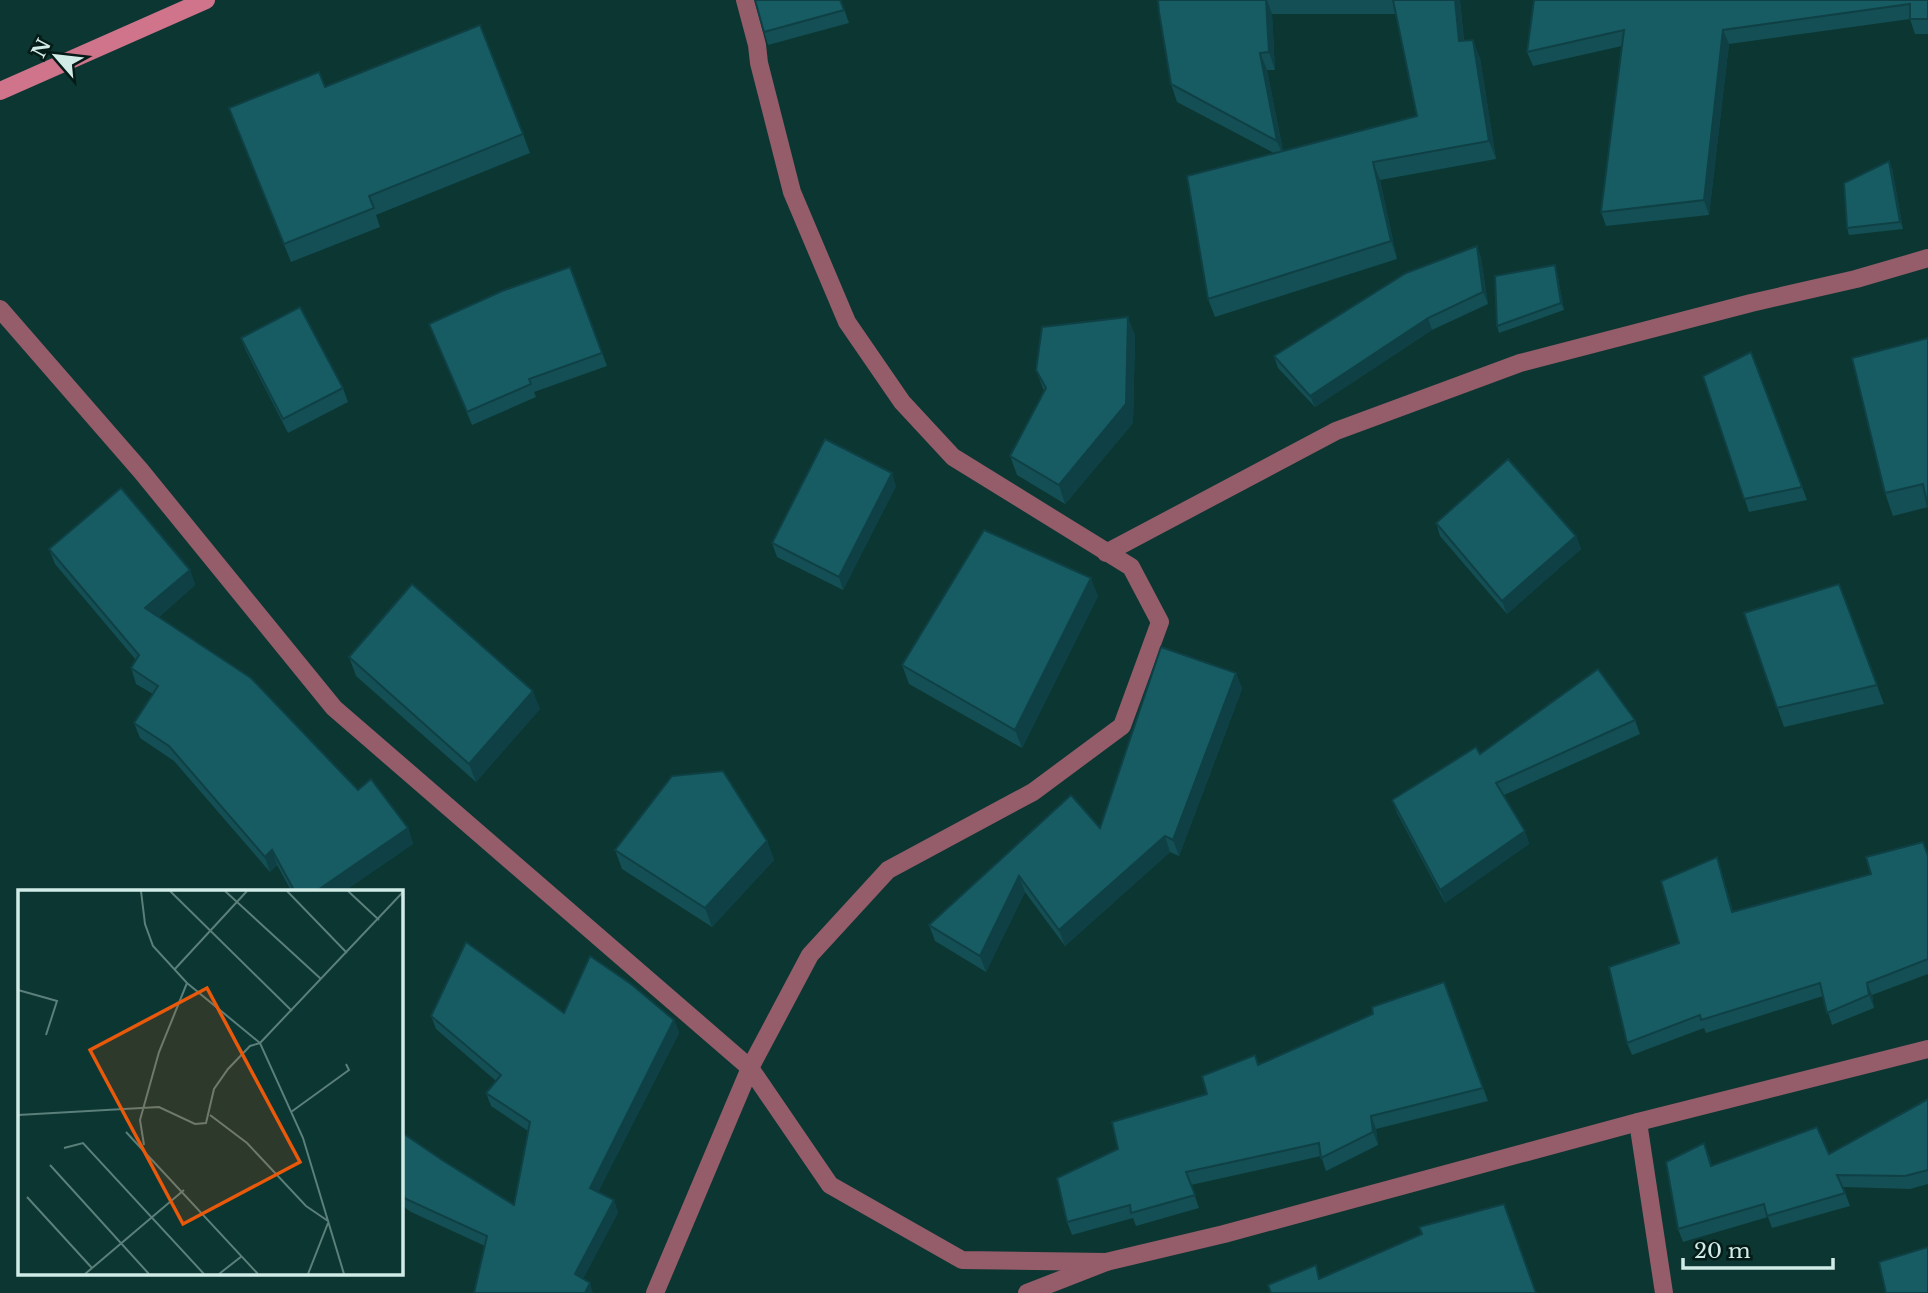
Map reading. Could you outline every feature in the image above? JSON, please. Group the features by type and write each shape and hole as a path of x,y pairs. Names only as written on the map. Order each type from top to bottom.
{"main road":[{"path":"0,91 206,0"}],"street":[{"path":"655,1293 750,1068 810,956 888,870 1033,792 1122,726 1160,622 1131,567 953,457 902,402 847,322 792,192 745,0"},
{"path":"1106,553 1336,431 1520,363 1751,303 1856,279 1928,258"},
{"path":"0,309 141,471 334,708 750,1068 830,1185 962,1261 1106,1262"},
{"path":"1027,1293 1106,1262 1224,1234 1638,1122 1928,1049"},
{"path":"1638,1122 1664,1293"}],"building":[{"path":"755,0 840,0 844,10 764,32"},
{"path":"1158,0 1266,0 1269,52 1260,53 1277,141 1171,84"},
{"path":"1393,0 1455,0 1459,41 1473,40 1489,141 1373,162 1391,241 1208,299 1187,176 1417,116"},
{"path":"1534,0 1928,0 1928,19 1910,19 1910,4 1723,30 1704,200 1601,212 1624,30 1527,52"},
{"path":"480,25 523,134 369,196 374,208 284,244 229,108 319,72 325,87"},
{"path":"1889,161 1900,222 1847,228 1844,183"},
{"path":"1477,246 1483,292 1428,318 1310,396 1274,356 1406,273"},
{"path":"1555,265 1561,303 1497,326 1495,276"},
{"path":"570,267 602,353 529,379 531,384 467,412 429,324 502,291"},
{"path":"300,307 343,388 283,419 241,338"},
{"path":"1128,317 1126,404 1059,485 1010,456 1046,388 1036,370 1042,327"},
{"path":"1928,338 1928,508 1923,484 1885,493 1852,358"},
{"path":"1751,352 1802,487 1744,499 1703,376"},
{"path":"825,439 892,473 839,577 772,543"},
{"path":"1508,459 1576,536 1502,601 1436,523"},
{"path":"121,488 190,570 145,608 251,678 358,790 371,779 408,828 318,890 294,890 272,850 265,857 169,746 134,723 158,686 131,668 139,655 49,549"},
{"path":"984,530 1091,578 1015,730 902,665"},
{"path":"412,584 533,691 469,764 349,657"},
{"path":"1839,584 1877,685 1777,708 1744,613"},
{"path":"1161,647 1236,673 1173,840 1165,836 1059,930 1019,876 980,956 929,925 1071,795 1100,828"},
{"path":"1598,669 1635,720 1496,783 1525,831 1440,890 1392,800 1476,747 1480,754"},
{"path":"723,771 767,841 705,908 615,850 672,776"},
{"path":"1923,842 1928,856 1928,959 1867,983 1869,995 1827,1013 1820,983 1701,1020 1700,1015 1627,1043 1609,967 1679,943 1661,881 1717,857 1732,912 1871,874 1866,857"},
{"path":"466,942 564,1013 590,956 631,984 674,1020 590,1188 614,1200 575,1274 590,1283 585,1293 474,1293 487,1236 402,1196 402,1133 514,1205 530,1122 486,1093 501,1075 431,1016"},
{"path":"1444,982 1483,1088 1371,1116 1373,1132 1321,1158 1319,1143 1186,1172 1195,1195 1131,1213 1130,1205 1067,1222 1057,1178 1118,1149 1112,1122 1207,1094 1202,1076 1255,1055 1258,1065 1373,1014 1372,1007"},
{"path":"1928,1099 1928,1170 1905,1176 1837,1175 1845,1193 1767,1216 1764,1204 1678,1229 1666,1162 1704,1143 1711,1166 1817,1127 1829,1154"},
{"path":"1504,1204 1536,1293 1271,1293 1268,1285 1316,1265 1319,1279 1422,1234 1419,1227"},
{"path":"1928,1247 1928,1293 1886,1293 1879,1262"}]}
